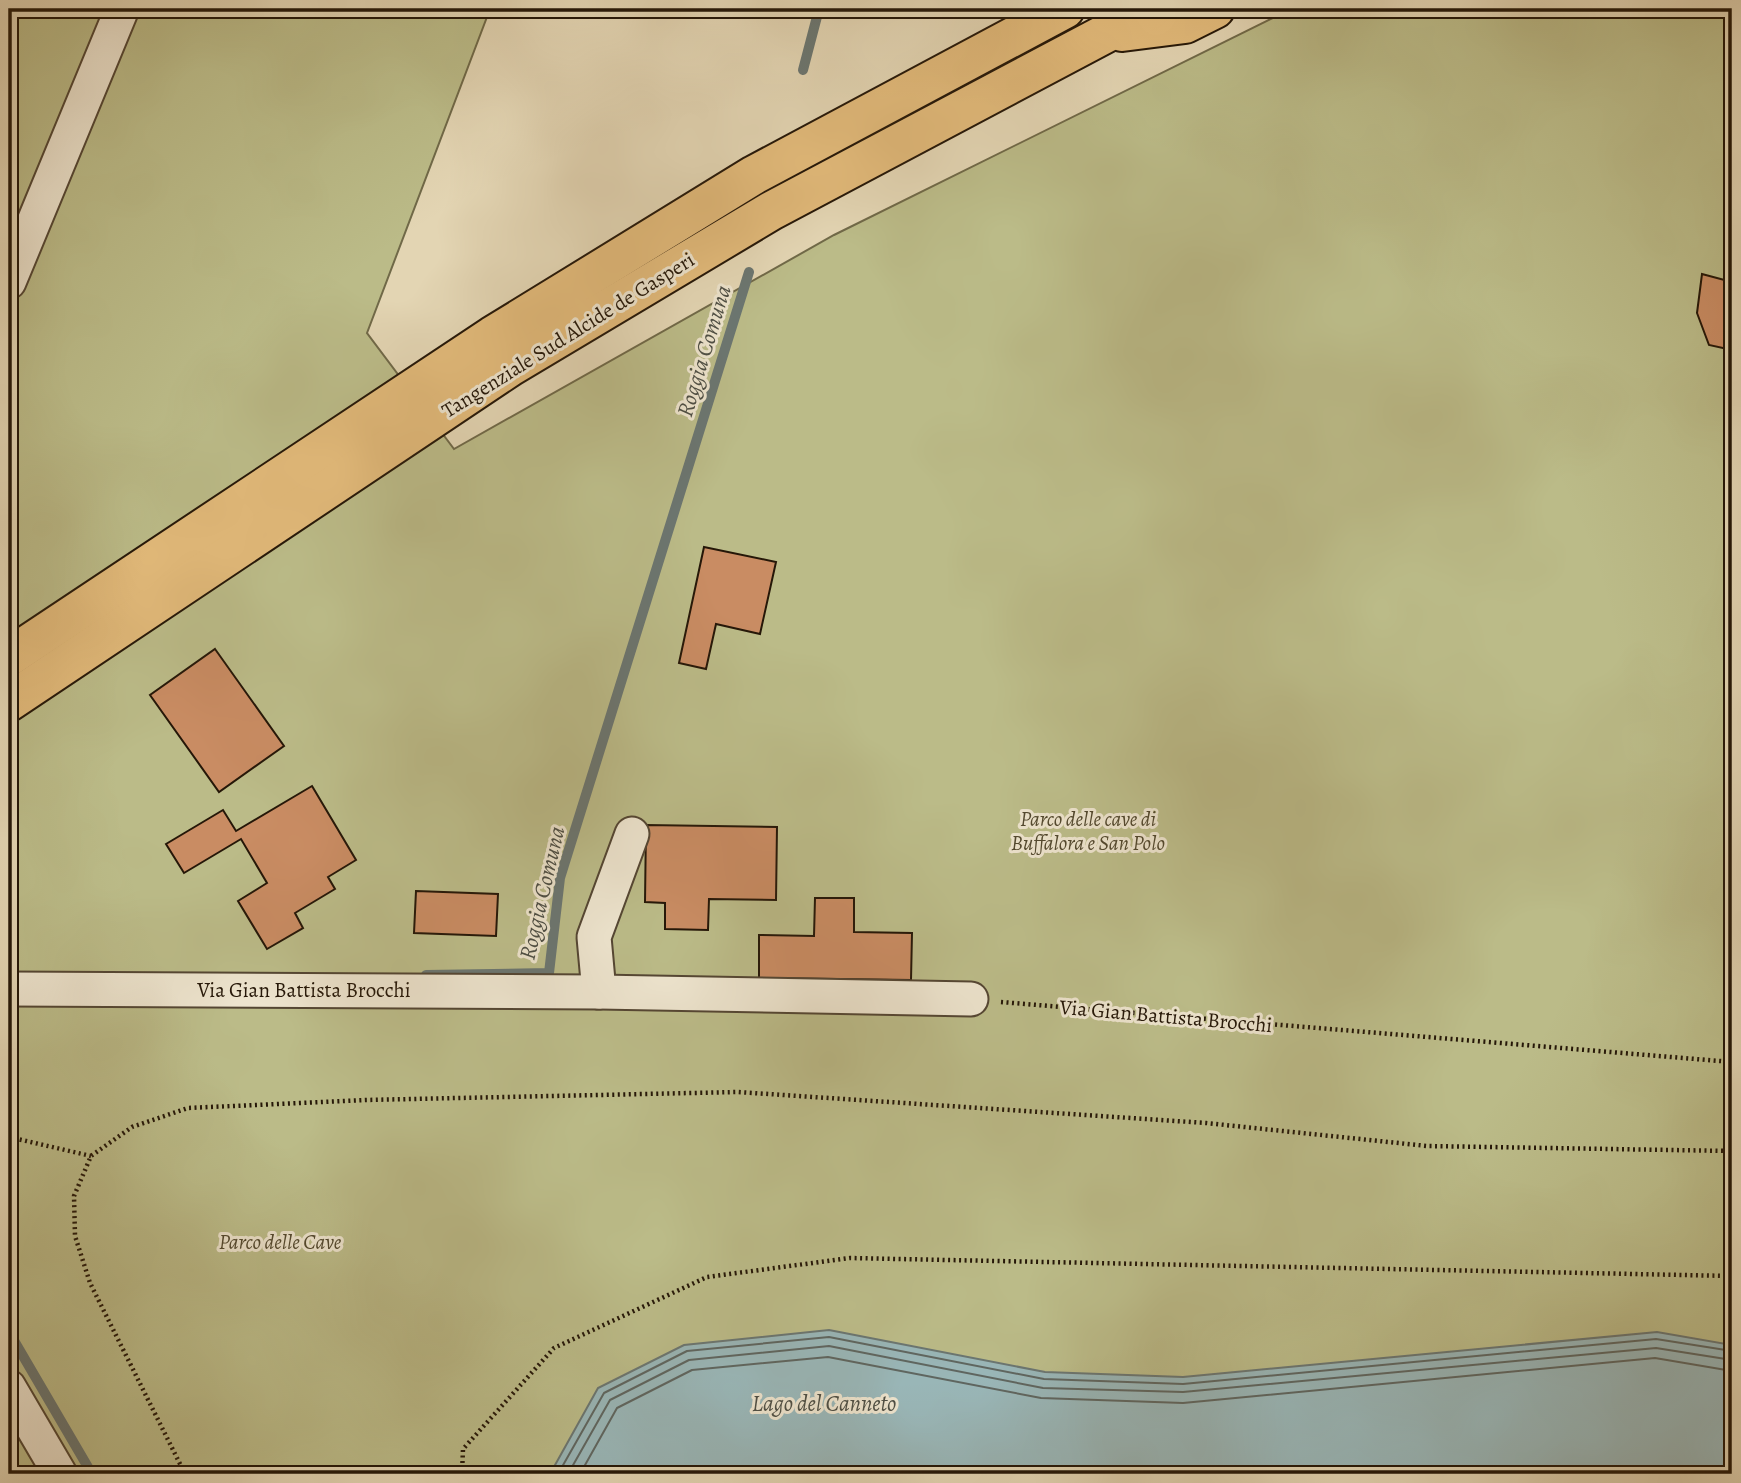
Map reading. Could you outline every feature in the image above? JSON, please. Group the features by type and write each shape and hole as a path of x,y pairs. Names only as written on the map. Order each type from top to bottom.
{"highway":[{"name":"Tangenziale Sud Alcide de Gasperi","path":"9,657 492,336 754,174 1065,9"},
{"name":"Tangenziale Sud Alcide de Gasperi","path":"9,702 522,360 771,211 1152,9"},
{"path":"1099,35 1185,24 1215,9"}],"street":[{"path":"9,282 122,9"},
{"path":"599,992 594,937 632,834"},
{"name":"Via Gian Battista Brocchi","path":"9,989 599,992 971,999"},
{"path":"9,1387 60,1474"}],"path":[{"name":"Via Gian Battista Brocchi","path":"971,999 1732,1062"},
{"path":"185,1474 90,1283 75,1236 74,1196 91,1156 132,1126 188,1108 365,1100 738,1092 1206,1123 1427,1146 1732,1151"},
{"path":"9,1137 91,1156"},
{"path":"462,1474 463,1449 554,1348 708,1277 850,1258 1732,1276"}],"green space":[{"name":"Parco delle cave di Buffalora e San Polo","path":"9,9 490,9 367,333 454,449 834,235 1291,9 1732,9 1732,1474 9,1474"}],"water":[{"name":"Lago del Canneto","path":"829,1330 1045,1372 1183,1377 1657,1332 1732,1345 1732,1474 550,1474 598,1388 684,1345"}],"building":[{"path":"1702,274 1732,282 1732,350 1709,345 1697,313"},
{"path":"704,547 776,562 760,634 716,624 706,669 679,663"},
{"path":"215,649 284,746 219,792 150,695"},
{"path":"312,786 356,860 328,877 335,889 295,913 303,928 267,949 238,901 267,883 241,839 184,873 166,844 223,810 236,831"},
{"path":"646,825 777,827 776,900 709,899 708,930 665,929 665,903 645,902"},
{"path":"416,891 498,894 496,936 414,933"},
{"path":"815,898 854,898 854,932 912,933 911,980 759,978 759,935 814,936"}],"waterway":[{"name":"Roggia Comuna","path":"803,70 819,9"},
{"name":"Roggia Comuna","path":"426,975 549,973 560,878 749,272"},
{"name":"Roggia Comuna","path":"9,1332 92,1474"}],"park label":[{"name":"Parco delle Cave","path":"280,1242"}]}
